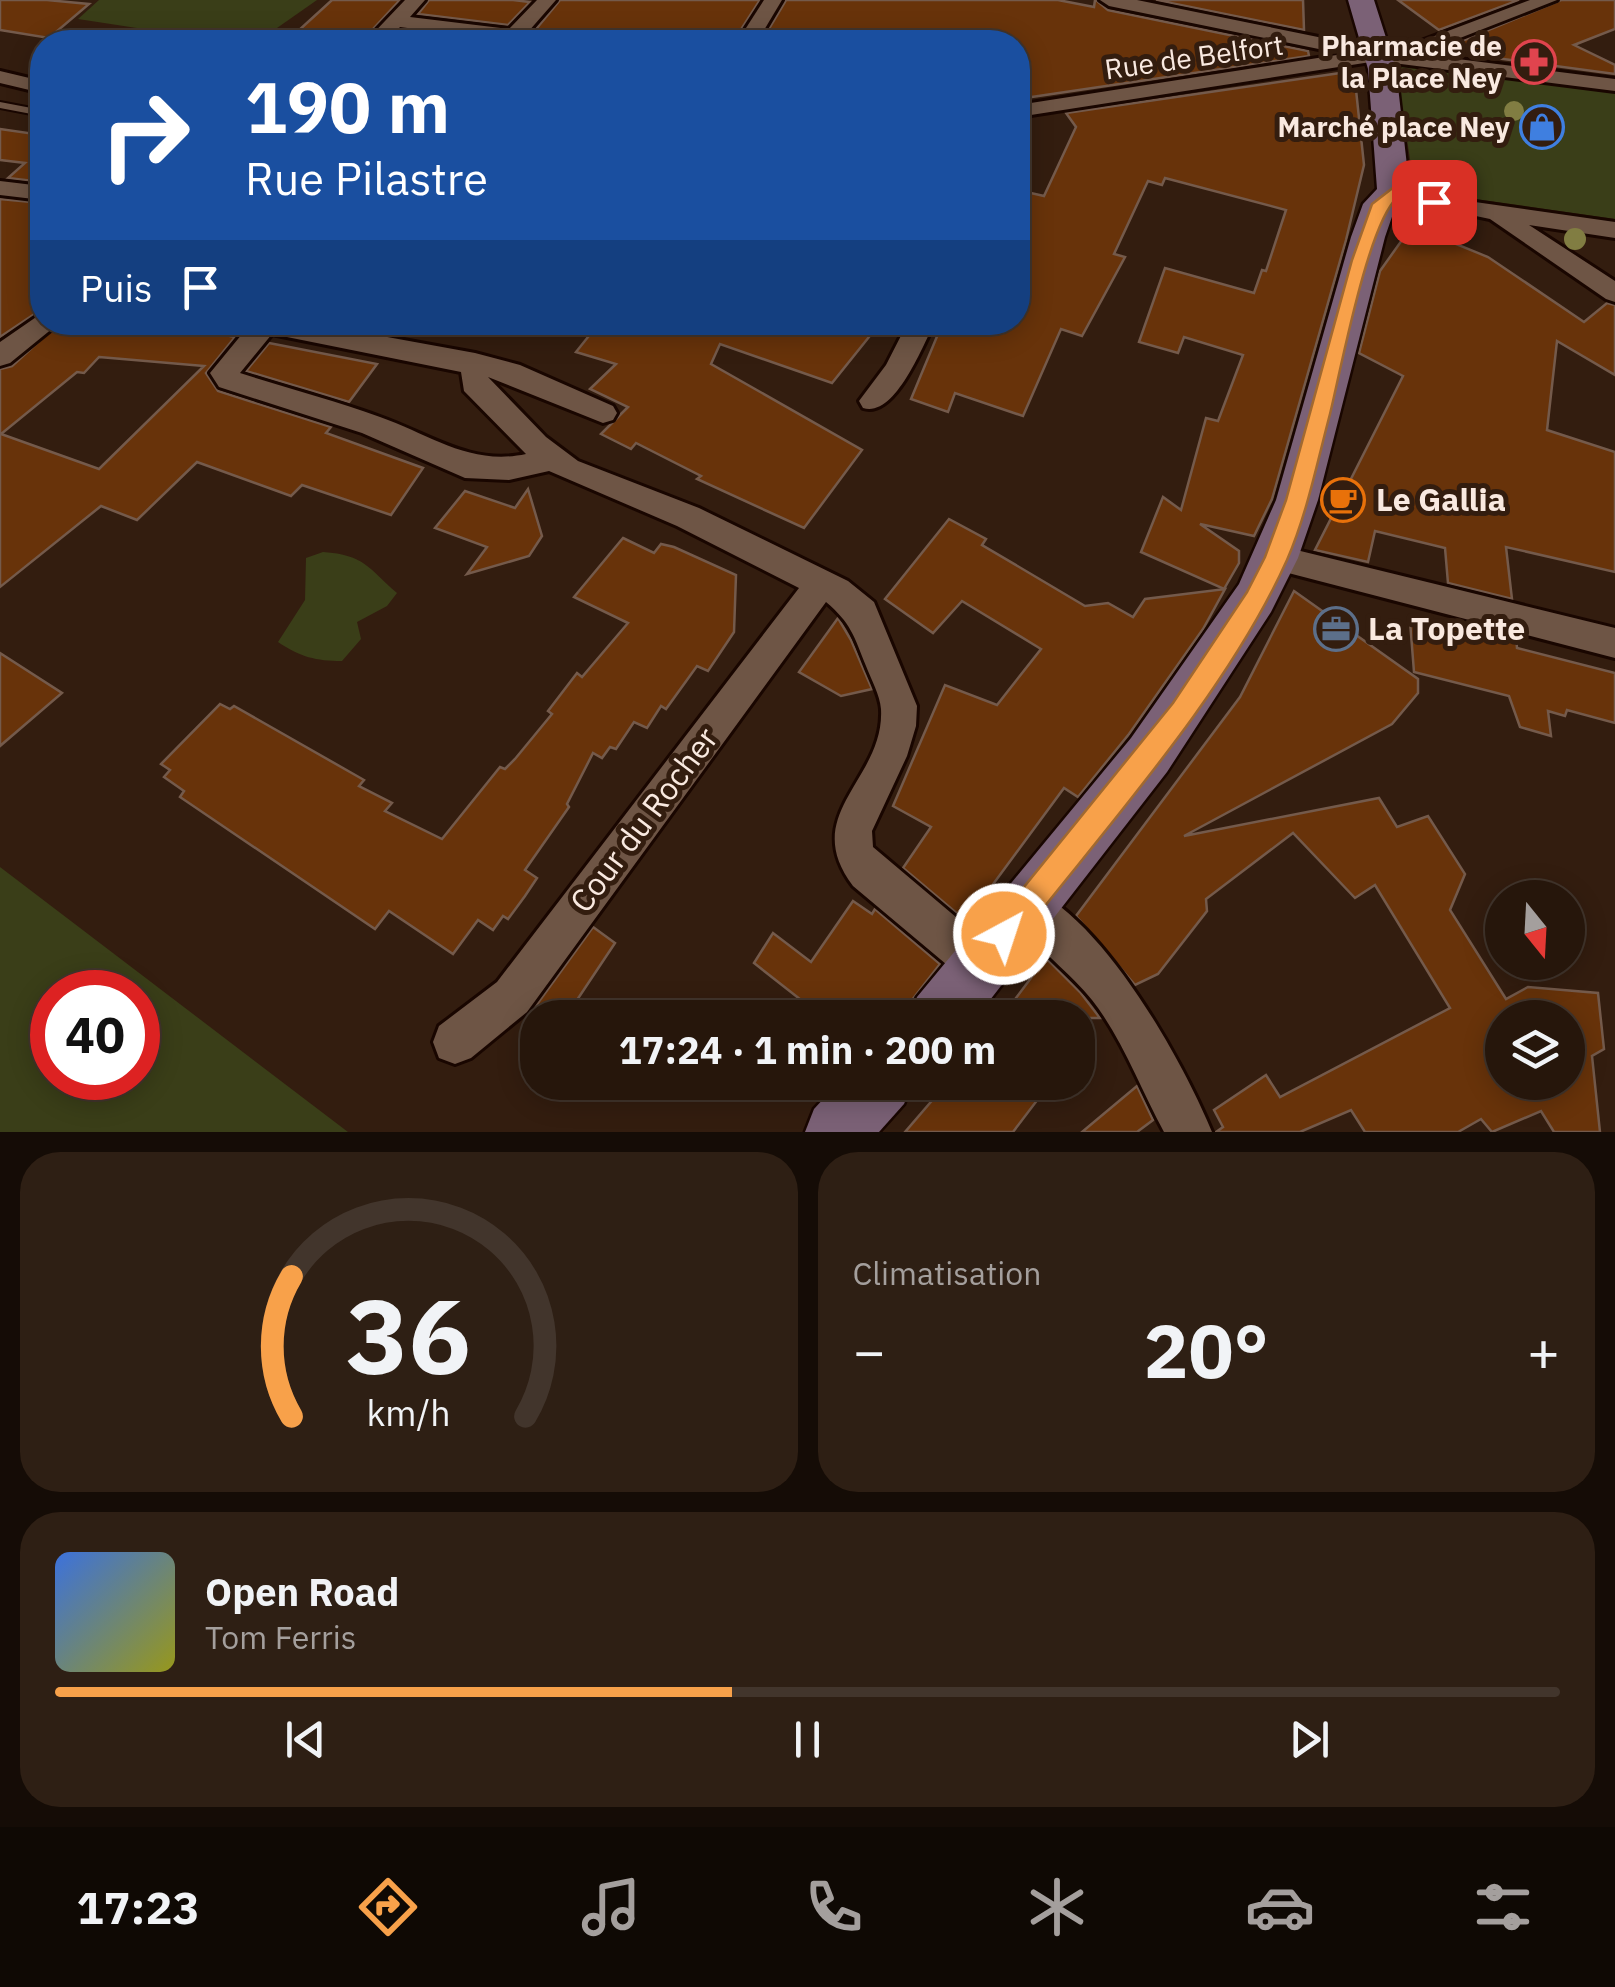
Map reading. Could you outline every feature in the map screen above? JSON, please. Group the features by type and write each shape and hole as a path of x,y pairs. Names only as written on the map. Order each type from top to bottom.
{"street":[{"path":"387,30 416,0"},
{"path":"519,30 547,0"},
{"path":"754,30 772,0"},
{"path":"1109,0 1378,54 1615,86"},
{"path":"1361,0 1384,82 1394,192"},
{"name":"Rue de Belfort","path":"1030,108 1432,46 1548,0"},
{"path":"396,21 439,30"},
{"path":"0,78 30,84"},
{"path":"0,188 30,192"},
{"path":"1394,192 1615,230"},
{"path":"952,1000 1182,711 1229,642 1276,558 1297,500 1368,237 1380,204 1394,192"},
{"path":"1493,212 1615,294"},
{"path":"0,356 30,333"},
{"path":"251,335 224,372 229,380 372,425 465,467 509,468 552,459"},
{"path":"325,335 510,372 604,413"},
{"path":"874,402 915,335"},
{"path":"474,363 474,384 552,459 584,477 688,517 848,598 862,612 899,706 898,726 888,756 854,830 853,854 868,872 980,965"},
{"path":"1276,558 1615,644"},
{"name":"Cour du Rocher","path":"455,1042 512,997 821,584"},
{"path":"1028,907 1081,954 1111,990 1189,1132"},
{"path":"837,1132 866,1100"}],"lane":[{"path":"0,105 30,110"}],"green space":[{"path":"99,0 317,0 274,30 150,30 78,19"},
{"path":"1417,65 1615,91 1615,219 1439,194 1413,179 1397,73 1402,67"},
{"path":"323,552 357,560 397,593 387,606 357,622 361,639 342,661 308,657 278,642 305,600 306,558"},
{"path":"0,867 135,970 30,970 30,1100 160,1100 160,989 348,1132 0,1132"}],"building":[{"path":"0,0 89,4 58,30 30,30 30,35 0,30"},
{"path":"332,0 400,0 372,30 299,30"},
{"path":"429,0 530,2 508,25 418,14"},
{"path":"560,0 760,0 741,30 535,30"},
{"path":"786,0 1058,0 1094,7 1096,0 1108,10 1308,51 1309,56 1030,97 1030,30 768,30"},
{"path":"1156,0 1303,0 1304,30"},
{"path":"1398,0 1519,0 1439,30"},
{"path":"1561,0 1615,0 1615,29 1574,45 1615,65 1615,74 1473,55 1457,43"},
{"path":"1354,71 1364,165 1272,499 1254,536 1200,524 1239,551 1239,563 1224,589 1141,552 1163,497 1181,510 1206,418 1218,421 1243,355 1184,337 1178,353 1139,342 1165,268 1254,293 1262,270 1266,271 1286,210 1165,178 1162,185 1148,181 1114,254 1125,257 1082,336 1061,329 1023,416 955,393 948,412 911,399 938,335 1030,335 1030,193 1044,196 1076,127 1066,113"},
{"path":"0,129 30,133 30,181 8,178 25,163 0,160"},
{"path":"0,199 30,202 30,317 0,337"},
{"path":"1412,226 1488,257 1584,322 1607,303 1615,305 1615,375 1557,341 1547,430 1615,452 1615,572 1506,547 1512,599 1448,583 1445,548 1375,531 1368,562 1315,550 1403,376 1359,353 1380,271"},
{"path":"46,335 235,337 206,373 218,391 331,427 326,433 423,468 391,515 302,485 291,496 197,462 137,520 101,506 0,587 0,369 12,366","holes":["99,357 204,366 99,469 1,434 77,372 84,373"]},
{"path":"590,335 871,335 832,383 720,344 711,364 862,450 804,528 697,479 701,476 636,443 631,449 601,434 628,407 590,389 616,364 576,352"},
{"path":"269,343 377,364 349,402 246,371"},
{"path":"528,489 542,536 529,556 467,574 487,547 435,528 465,491 515,508"},
{"path":"949,519 986,539 982,545 1085,606 1108,603 1133,617 1145,599 1225,589 1203,629 1129,734 1078,797 1064,788 966,921 903,868 931,827 893,806 945,685 997,705 1041,649 962,601 933,633 885,599"},
{"path":"623,538 654,553 661,544 674,547 736,575 734,632 708,671 697,666 647,728 634,722 616,749 610,747 602,758 593,753 567,804 569,807 525,870 537,878 525,896 508,919 503,916 493,930 478,920 453,954 389,911 375,929 180,797 184,791 164,777 170,770 161,764 220,704 230,709 234,706 364,780 359,786 392,803 385,811 442,839 500,767 505,769 515,759 552,714 548,711 577,673 582,677 628,623 574,597"},
{"path":"1294,591 1418,679 1418,693 1392,724 1184,836 1379,798 1397,827 1428,816 1465,874 1450,910 1485,966 1485,980 1494,980 1506,999 1528,987 1598,993 1604,1049 1592,1056 1600,1132 1554,1132 1541,1111 1492,1132 1481,1119 1458,1132 1365,1132 1351,1110 1300,1132 1216,1132 1223,1127 1214,1110 1266,1075 1280,1097 1450,1008 1375,885 1355,898 1293,833 1206,899 1207,911 1158,974 1135,985 1076,916 1240,697"},
{"path":"838,618 872,689 841,696 799,672"},
{"path":"1450,619 1516,636 1517,648 1615,673 1615,723 1567,710 1565,716 1548,711 1551,736 1520,727 1509,696 1414,672 1410,621 1451,631"},
{"path":"0,653 62,693 0,746"},
{"path":"853,901 872,914 875,909 940,964 912,1000 801,1000 754,963 773,933 811,962"},
{"path":"593,927 615,943 577,1000 540,1000"},
{"path":"1046,958 1086,1000 1014,1000"},
{"path":"1137,1086 1153,1120 1137,1132 1082,1132"},
{"path":"933,1100 1037,1100 1013,1132 905,1132"}],"place":[{"name":"Pharmacie de la Place Ney","path":"1534,62"},
{"name":"Marché place Ney","path":"1542,127"},
{"name":"Le Gallia","path":"1343,500"},
{"name":"La Topette","path":"1336,629"}],"route":[{"path":"1004,934 1182,711 1255,598 1276,558 1297,500 1360,260 1380,204 1394,192 1434,202"}]}
